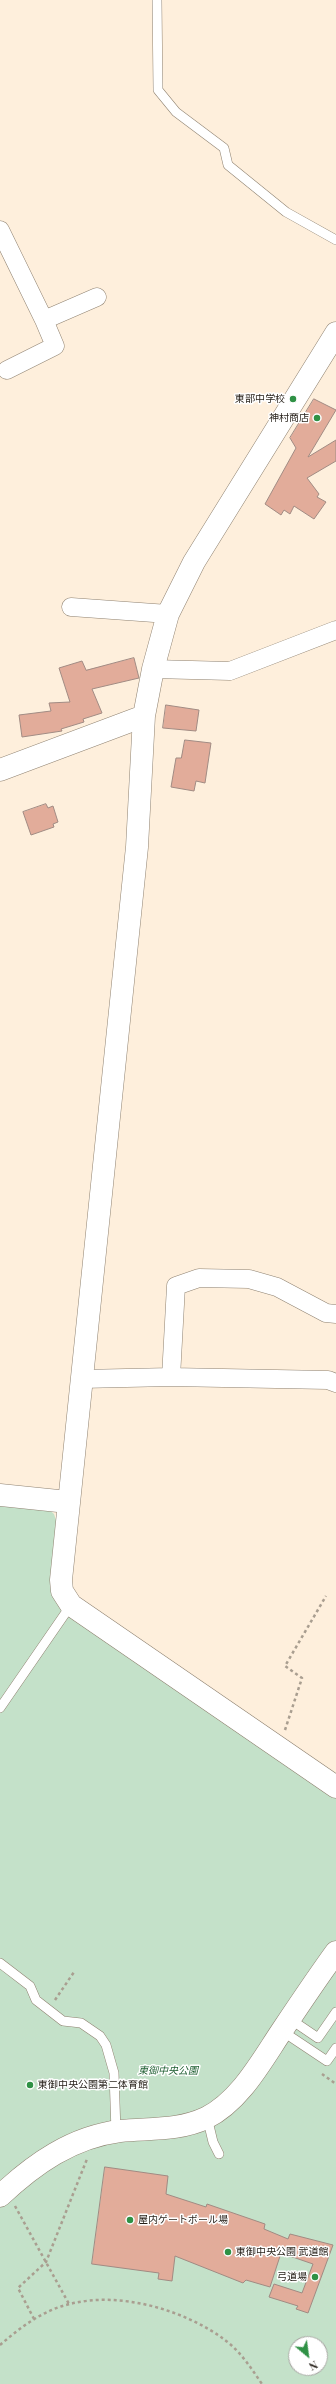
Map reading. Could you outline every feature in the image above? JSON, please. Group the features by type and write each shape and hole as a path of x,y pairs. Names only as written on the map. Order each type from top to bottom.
{"street":[{"path":"0,230 55,346 7,370"},
{"path":"44,320 97,297"},
{"path":"336,333 194,562 168,614 153,669 144,716 137,847 68,1502 57,1576 62,1591 71,1605 336,1787"},
{"path":"71,607 168,614"},
{"path":"153,669 230,671 336,630"},
{"path":"0,770 144,716"},
{"path":"171,1377 176,1286 199,1278 249,1279 277,1287 326,1313 336,1314"},
{"path":"81,1379 171,1377 328,1380 336,1383"},
{"path":"0,1495 68,1502"},
{"path":"3,2193 35,2166 63,2149 92,2136 116,2132 165,2129 207,2117 239,2092 336,1952"}],"lane":[{"path":"157,0 158,90 176,112 224,148 228,165 286,212 336,240"},
{"path":"0,1708 71,1605"},
{"path":"0,1963 30,1986 36,2000 63,2021 81,2023 100,2036 106,2045 114,2073 116,2132"},
{"path":"286,2025 318,2038 336,2012"},
{"path":"286,2025 327,2061 336,2048"},
{"path":"207,2117 213,2142 219,2154"}],"path":[{"path":"276,1745 284,1733 302,1678 285,1666 326,1596"},
{"path":"56,1999 74,1972"},
{"path":"34,2319 18,2288 46,2262 89,2152"},
{"path":"3,2193 46,2262 69,2304"},
{"path":"0,2345 34,2319 69,2304 92,2300 156,2306 177,2313 203,2325 226,2341 246,2360 262,2384"}],"green space":[{"name":"東御中央公園","path":"0,1503 48,1508 54,1514 57,1523 54,1584 336,1797 336,2384 0,2384"}],"building":[{"path":"314,399 336,410 308,457 336,440 336,461 307,478 319,494 317,497 326,502 314,519 294,506 290,514 284,510 281,515 265,504 296,448 290,438"},
{"path":"134,658 139,678 92,689 102,713 83,719 84,722 61,729 62,731 22,737 19,715 51,711 49,703 70,702 59,668 82,661 86,670"},
{"path":"166,705 199,710 196,731 163,728"},
{"path":"185,740 211,743 205,783 196,781 194,791 171,787 176,758 181,758"},
{"path":"46,804 48,808 53,806 58,822 53,824 54,827 31,835 23,812"},
{"path":"105,2167 168,2176 166,2194 206,2207 207,2204 265,2224 264,2229 288,2239 290,2234 333,2245 308,2313 296,2309 298,2306 269,2297 274,2284 302,2293 313,2264 281,2253 270,2287 246,2280 243,2283 175,2256 172,2281 158,2279 159,2273 92,2264"}],"place":[{"name":"東部中学校","path":"293,399"},
{"name":"神村商店","path":"317,418"},
{"name":"東御中央公園第二体育館","path":"30,2085"},
{"name":"屋内ゲートボール場","path":"130,2220"},
{"name":"東御中央公園 武道館","path":"228,2252"},
{"name":"弓道場","path":"315,2277"}]}
